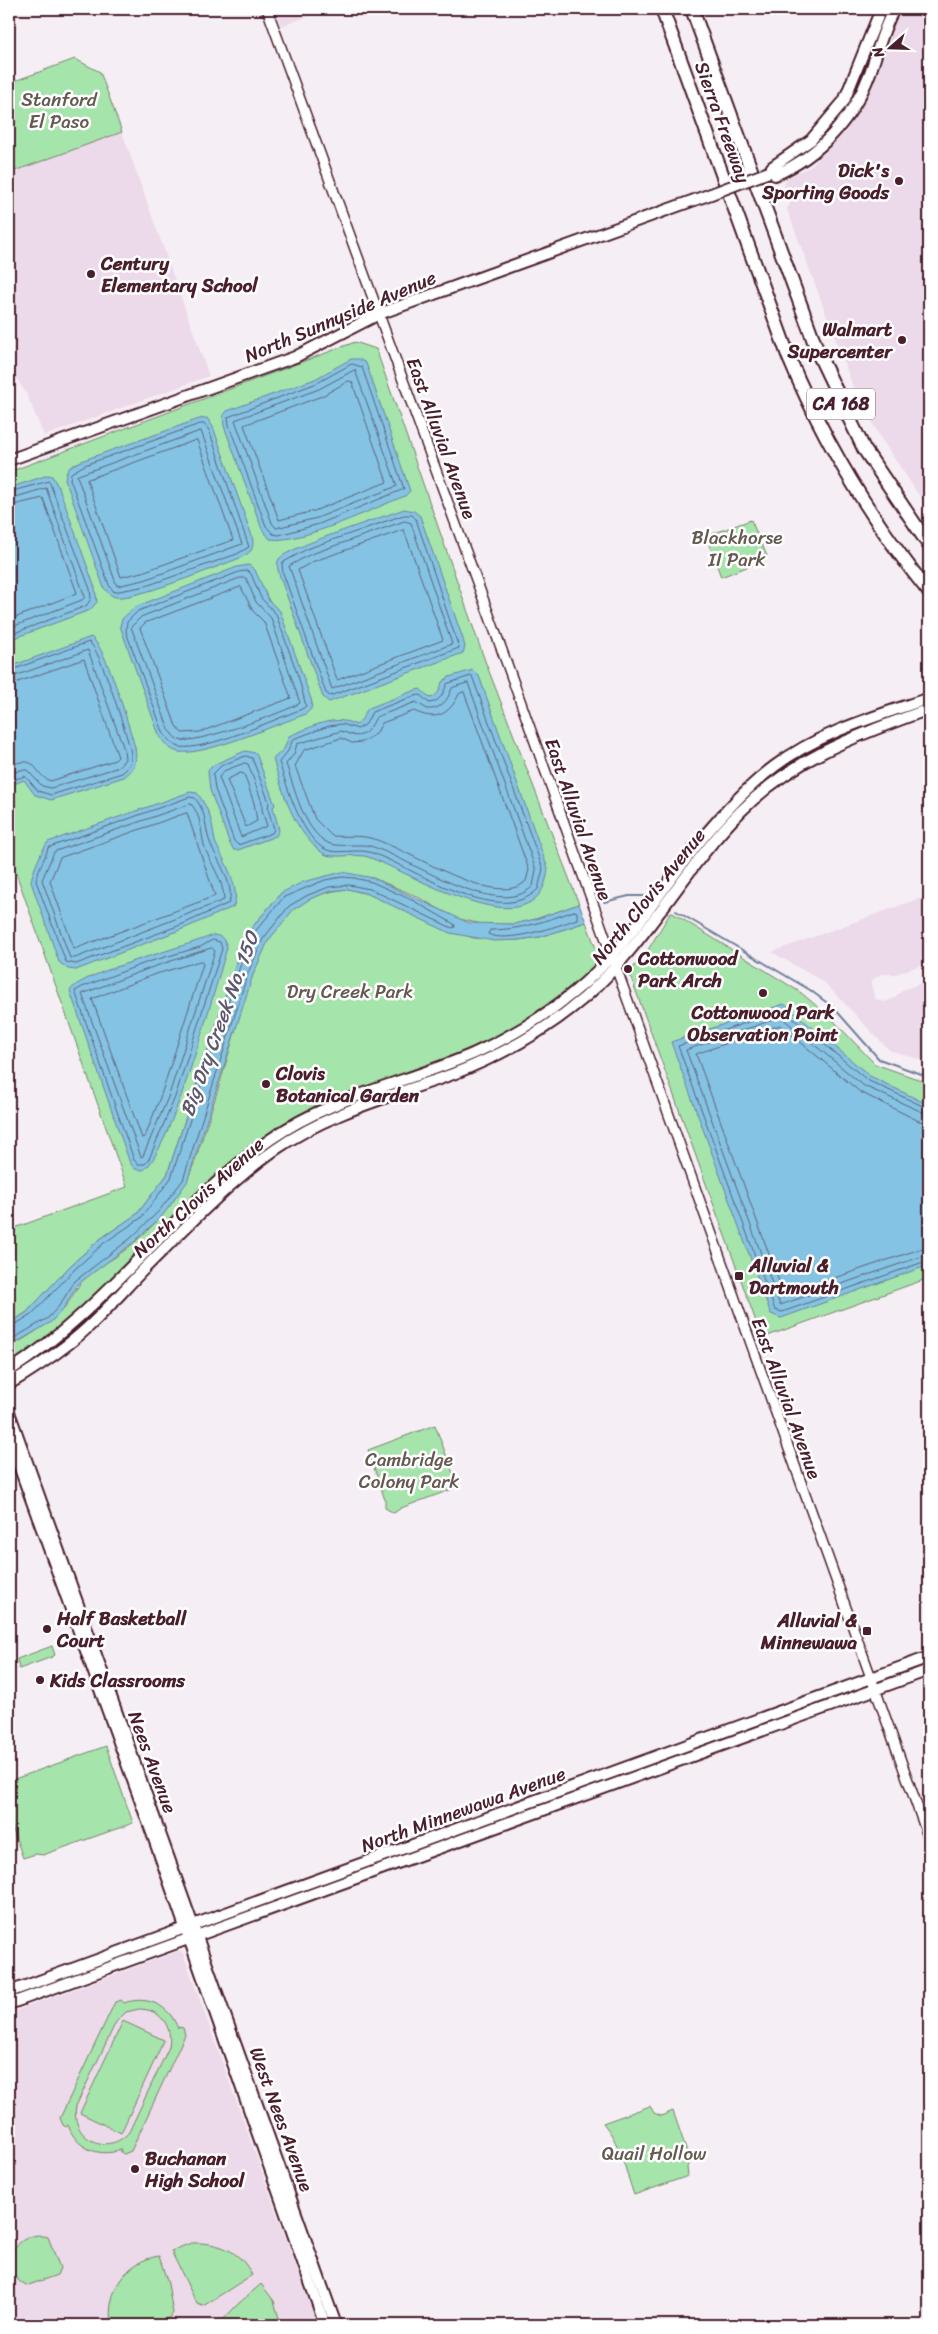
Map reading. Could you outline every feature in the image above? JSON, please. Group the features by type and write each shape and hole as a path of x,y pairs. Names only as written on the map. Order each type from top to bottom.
{"highway":[{"name":"Sierra Freeway","path":"661,9 789,358 808,403 857,493 888,539 929,592"},
{"name":"Sierra Freeway","path":"692,9 819,355 864,449 906,514 929,545"}],"main road":[{"name":"North Sunnyside Avenue","path":"9,460 289,359 379,314 769,172 772,167 811,140 844,101 856,77 881,9"},
{"path":"881,36 888,9"},
{"name":"North Sunnyside Avenue","path":"769,172 775,174 797,165 816,151 837,130 853,108 866,82 881,36 894,9"},
{"path":"837,130 866,70 868,58 864,52"},
{"path":"797,165 799,158 834,124 844,101"},
{"name":"North Clovis Avenue","path":"9,1371 50,1342 228,1174 272,1138 323,1109 473,1054 539,1018 575,991 611,957 656,902 711,828 751,786 776,765 831,734 929,698"},
{"name":"North Clovis Avenue","path":"9,1384 68,1344 234,1183 277,1148 326,1121 455,1073 513,1047 582,1000 615,968 715,840 762,791 803,762 850,738 929,709"},
{"path":"715,840 716,830 742,801 751,786"},
{"path":"400,1093 404,1086 454,1067 473,1054"},
{"name":"Nees Avenue","path":"9,1412 189,1927"},
{"name":"Nees Avenue","path":"9,1438 189,1927"},
{"name":"North Minnewawa Avenue","path":"9,1992 929,1657"},
{"name":"North Minnewawa Avenue","path":"9,2004 929,1670"},
{"name":"West Nees Avenue","path":"189,1927 299,2218 336,2325"},
{"name":"West Nees Avenue","path":"193,1937 251,2117 325,2325"},
{"path":"24,1986 28,1997"}],"street":[{"name":"East Alluvial Avenue","path":"267,9 379,314 929,1839"},
{"path":"251,2117 258,2122 286,2198 299,2218"}],"shaded area":[{"path":"275,9 329,9 281,26"},
{"path":"904,9 929,9 929,510 880,437 852,384 787,209 790,204 784,188 786,178 810,167 845,132 857,114 878,72 891,29"},
{"name":"Century Elementary School","path":"122,132 209,376 44,436 27,395 9,366 9,172"},
{"path":"929,895 929,962 896,974 881,974 872,980 871,984 875,999 884,1002 893,999 903,990 929,980 929,1062 889,1050 825,983 772,952"},
{"name":"Buchanan High School","path":"179,1951 183,1953 317,2325 9,2325 9,2013"}],"green space":[{"name":"Stanford El Paso","path":"75,59 100,72 122,132 9,173 9,83"},
{"path":"355,342 376,349 485,661 579,904 536,919 514,924 486,925 455,918 416,896 373,878 281,893 249,931 235,967 167,1175 137,1214 100,1239 71,1265 27,1312 9,1324 9,1230 127,1187 16,873 9,870 9,472"},
{"name":"Blackhorse II Park","path":"751,520 767,556 765,560 721,577 706,536"},
{"name":"Dry Creek Park","path":"348,889 368,894 473,938 518,940 540,937 586,922 598,954 597,963 551,1003 500,1035 463,1052 341,1096 294,1118 272,1132 220,1175 86,1304 36,1346 9,1364 9,1347 37,1330 56,1315 87,1276 136,1241 157,1221 175,1199 195,1161 251,978 268,942 292,910 304,901 318,895"},
{"path":"671,912 800,992 831,1018 875,1064 929,1083 929,1278 762,1338 629,972 646,953"},
{"name":"Cambridge Colony Park","path":"435,1425 458,1487 401,1508 394,1513 385,1508 385,1500 368,1450"},
{"path":"52,1646 55,1655 19,1669 17,1659"},
{"path":"106,1746 133,1823 43,1855 36,1854 23,1858 9,1819 9,1781"},
{"path":"121,2000 124,2003 141,2000 157,2004 169,2014 178,2029 179,2027 183,2028 185,2035 131,2151 124,2154 120,2152 121,2150 104,2153 89,2149 76,2140 68,2125 66,2127 63,2125 60,2118 115,2002","holes":["139,2009 154,2012 164,2020 169,2033 169,2047 129,2132 111,2143 92,2141 79,2128 76,2118 76,2106 116,2022 126,2012"]},
{"path":"123,2021 164,2040 121,2133 80,2113"},
{"name":"Quail Hollow","path":"650,2106 654,2113 661,2116 673,2111 690,2160 687,2167 688,2176 634,2195 618,2148 603,2123"},
{"path":"38,2235 48,2237 60,2268 57,2275 26,2286 13,2273 11,2256 20,2242 28,2237"},
{"path":"191,2243 210,2244 227,2249 241,2259 252,2275 203,2306 197,2304 171,2251"},
{"path":"159,2256 168,2284 173,2313 170,2318 141,2324 111,2325 112,2301 120,2280 136,2264"},
{"path":"261,2284 274,2301 281,2325 218,2325 238,2304"}],"water":[{"path":"351,359 359,359 366,363 410,491 405,496 318,531 283,539 270,539 262,529 224,426 223,416 227,411 315,379"},
{"path":"207,418 213,427 252,536 253,544 251,550 240,558 157,588 126,597 112,596 104,588 65,479 67,471 73,465 84,460 199,419"},
{"path":"48,475 52,476 59,488 95,588 97,602 90,610 9,640 9,488"},
{"path":"404,509 414,511 420,516 463,639 465,647 463,653 329,702 323,697 279,574 278,561 286,554 300,547"},
{"path":"249,565 255,570 269,601 280,611 312,702 311,709 306,714 223,744 191,752 172,750 159,735 120,626 122,619 135,607 237,567"},
{"path":"91,637 104,656 122,705 135,747 136,761 133,768 124,777 51,800 35,795 24,780 9,786 9,667"},
{"path":"473,670 479,676 548,869 539,894 522,906 498,907 470,901 368,857 324,854 297,824 281,785 273,759 284,749 289,736 331,721 348,722 356,725 361,721 369,708 420,689 430,698 433,697 438,692 442,682 449,677"},
{"path":"245,751 256,753 275,805 273,807 279,830 276,836 234,850 210,790 208,771 213,765"},
{"path":"190,792 197,793 209,815 215,842 234,884 235,900 233,907 185,928 76,970 68,969 59,962 31,882 40,855 48,842"},
{"path":"342,872 373,878 469,923 514,924 536,919 579,904 586,922 540,937 494,941 450,933 368,894 348,889 331,891 310,899 293,910 268,941 253,975 187,1182 163,1215 134,1242 78,1284 63,1309 51,1322 9,1347 9,1324 27,1312 71,1265 100,1239 137,1214 167,1175 235,967 249,931 281,893 303,882"},
{"path":"213,935 223,938 227,948 191,1068 165,1136 153,1159 143,1170 135,1169 130,1163 70,991 77,984 92,976"},
{"path":"784,1004 870,1076 929,1105 929,1265 781,1318 771,1314 671,1042"}],"waterway":[{"name":"Big Dry Creek No. 150","path":"604,902 629,896 647,896"},
{"name":"Big Dry Creek No. 150","path":"676,911 810,990 834,1008 879,1059 929,1077"}],"place":[{"name":"Dick's Sporting Goods","path":"899,181"},
{"name":"Century Elementary School","path":"91,274"},
{"name":"Walmart Supercenter","path":"902,340"},
{"name":"Cottonwood Park Arch","path":"628,969"},
{"name":"Cottonwood Park Observation Point","path":"763,993"},
{"name":"Clovis Botanical Garden","path":"266,1084"},
{"name":"Alluvial & Dartmouth","path":"739,1276"},
{"name":"Half Basketball Court","path":"47,1629"},
{"name":"Alluvial & Minnewawa","path":"867,1631"},
{"name":"Kids Classrooms","path":"40,1680"},
{"name":"Buchanan High School","path":"135,2169"}]}
